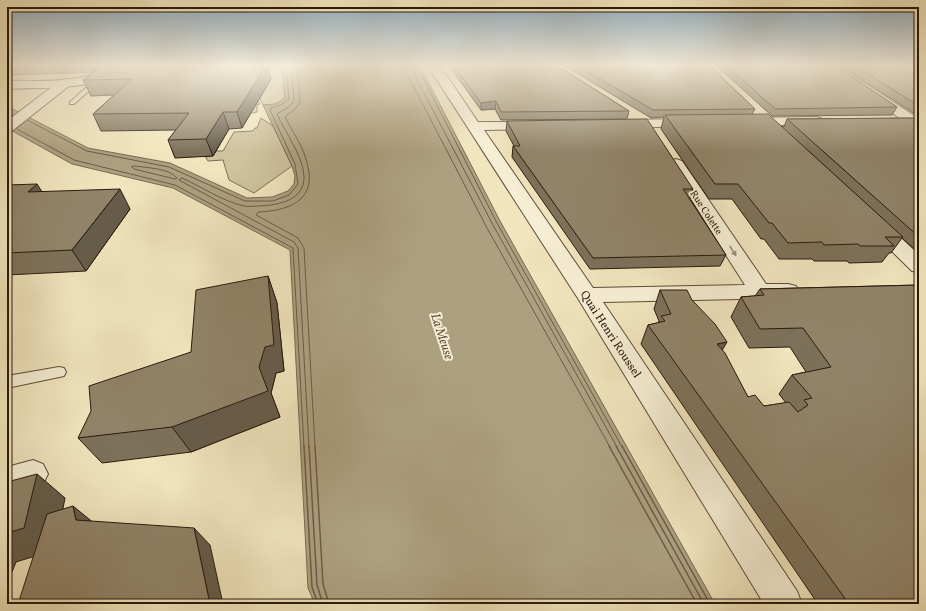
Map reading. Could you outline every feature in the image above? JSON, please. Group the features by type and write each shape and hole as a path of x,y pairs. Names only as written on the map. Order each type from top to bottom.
{"street":[{"path":"7,128 50,95"},
{"name":"Quai Henri Roussel","path":"453,95 587,295 784,604"},
{"path":"874,95 917,122"},
{"name":"Rue Colette","path":"627,110 657,136 760,292"},
{"path":"735,122 761,116 829,121"},
{"path":"761,116 784,138"},
{"path":"890,120 917,122"},
{"path":"609,124 657,136 704,123"},
{"path":"474,126 546,125"},
{"path":"863,213 919,266"},
{"path":"587,295 807,291"}],"lane":[{"path":"72,103 83,95"},
{"path":"7,382 59,372"}],"shaded area":[{"path":"252,95 255,95 260,104 257,105 257,112 239,112"},
{"path":"258,95 285,95 285,98 276,104 263,105"},
{"path":"261,118 273,126 292,166 254,193 229,180 223,160 208,161 206,157 213,156 216,151 223,151 234,132 253,131 257,128"}],"water":[{"name":"La Meuse","path":"285,95 435,95 500,221 715,604 315,604 308,588 290,250 173,188 72,164 7,128 7,107 88,148 170,163 247,198 272,197 288,191 294,184 295,176 292,166 263,105 276,104 285,98"}],"building":[{"path":"115,95 248,95 237,112 223,112 206,139 168,140 189,113 93,114"},
{"path":"475,95 603,95 629,111 501,112 496,101 481,103"},
{"path":"627,95 740,95 755,109 653,110"},
{"path":"759,95 878,95 897,107 775,109"},
{"path":"901,95 919,95 919,106"},
{"path":"768,114 903,237 885,237 894,246 860,246 858,244 824,245 822,242 788,243 772,223 769,223 738,184 715,184 665,115"},
{"path":"919,118 919,237 787,119"},
{"path":"647,119 693,189 683,189 726,255 593,258 513,146 520,146 507,121"},
{"path":"37,184 28,192 120,189 72,250 7,253 7,185"},
{"path":"268,276 274,345 265,347 259,367 268,391 172,427 78,438 91,411 89,386 191,352 196,290"},
{"path":"919,285 919,604 849,604 648,325 665,321 661,316 671,314 660,290 687,290 692,300 715,324 727,342 717,344 725,353 748,397 755,395 764,406 789,402 798,412 808,405 804,400 812,398 792,375 831,367 803,328 760,329 741,297 764,295 760,289"},
{"path":"37,474 24,528 7,533 7,482"},
{"path":"73,506 76,520 194,528 210,604 18,604 47,514"}]}
